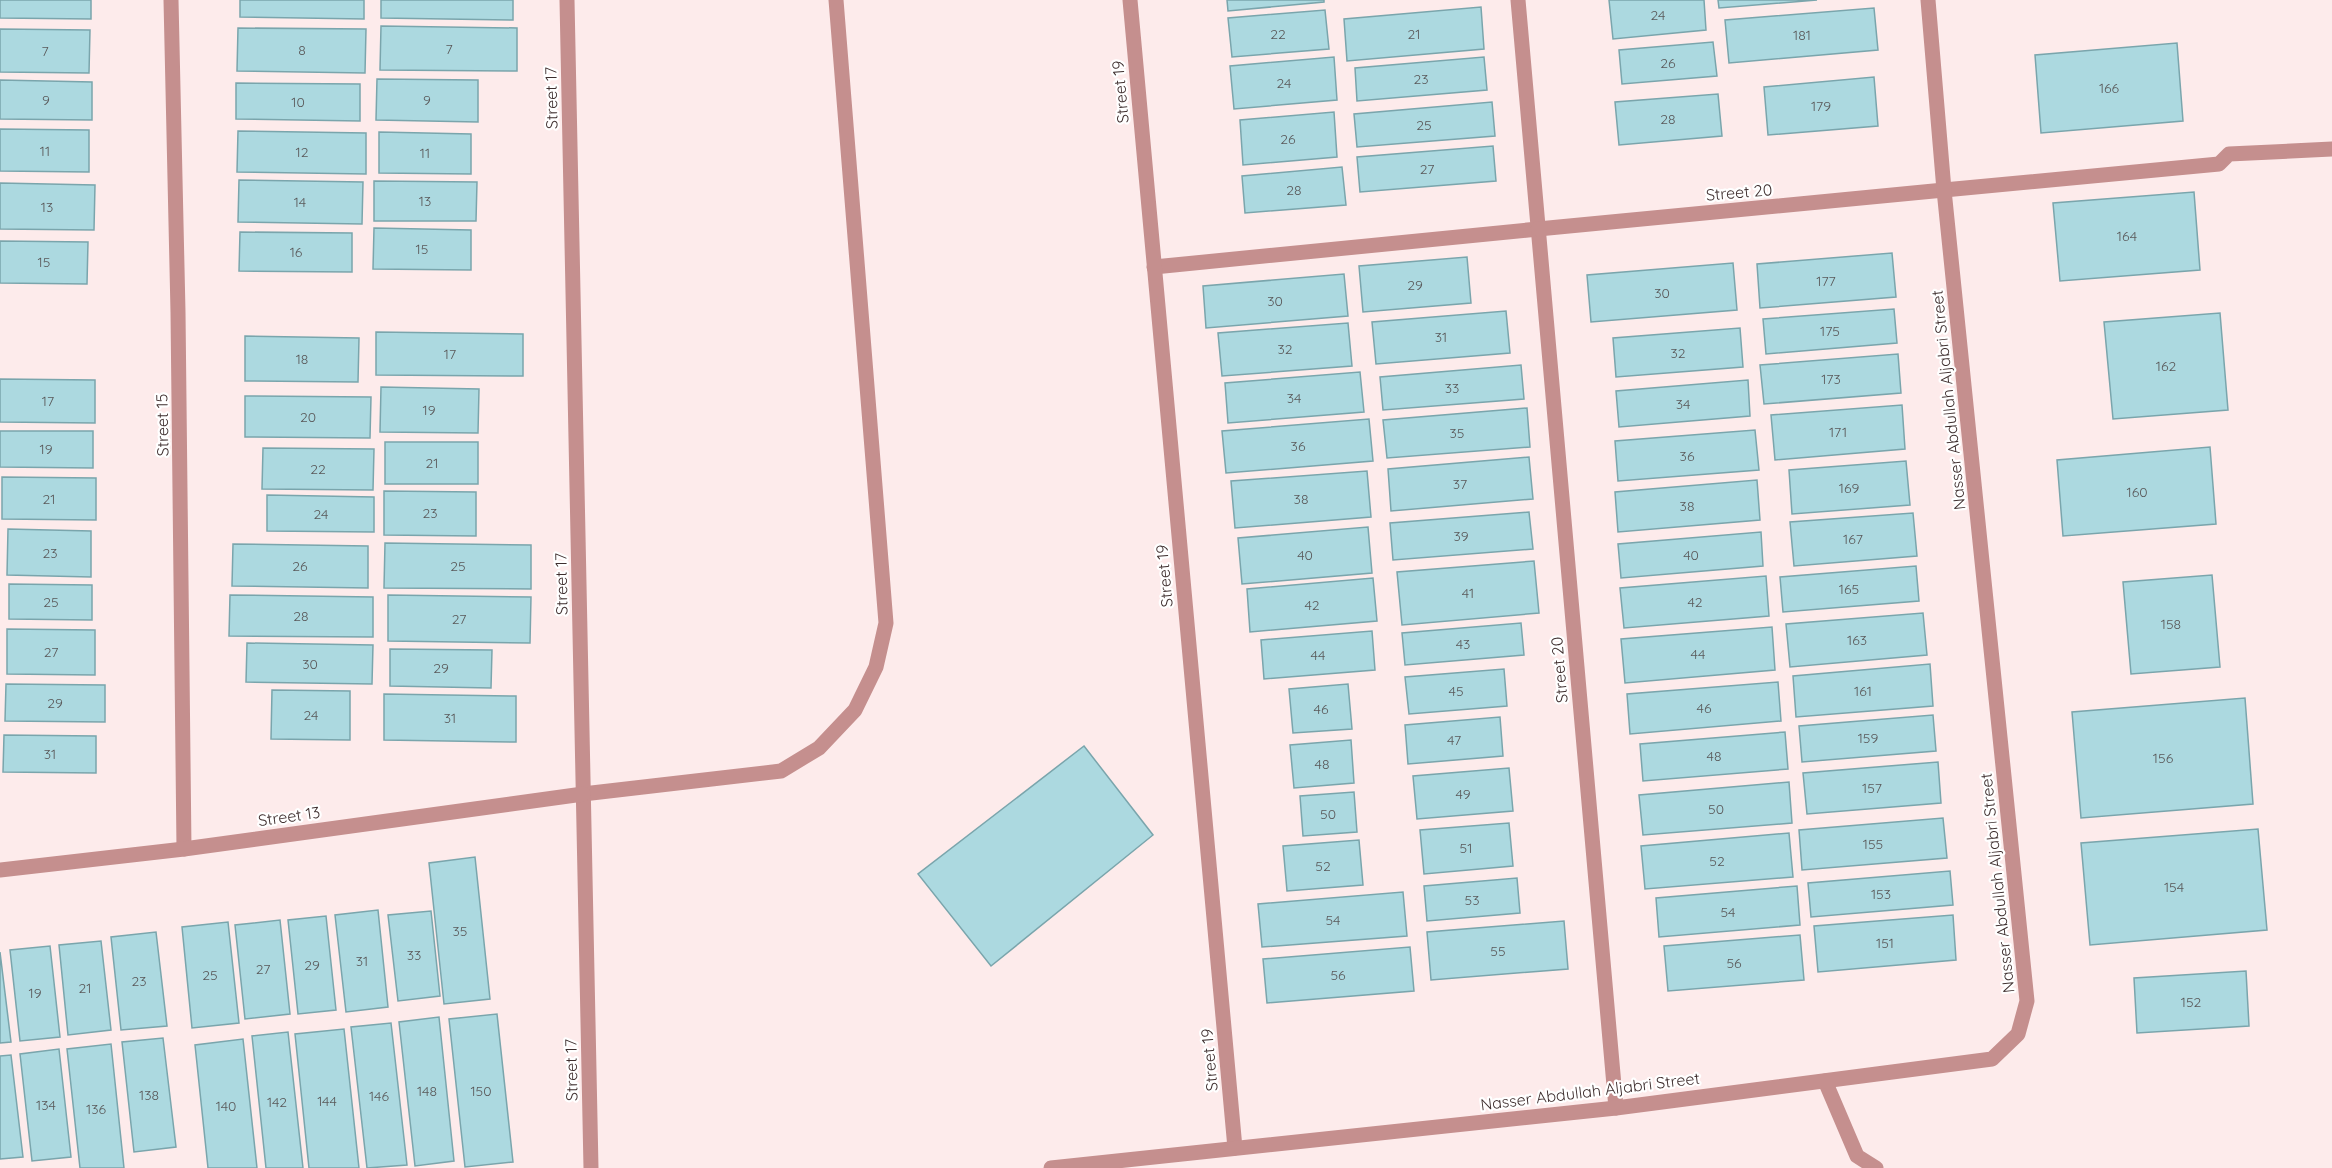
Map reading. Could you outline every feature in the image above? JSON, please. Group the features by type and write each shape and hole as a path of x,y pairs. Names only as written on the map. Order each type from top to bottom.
{"street":[{"name":"Street 15","path":"171,0 178,312 184,849"},
{"name":"Street 17","path":"567,0 591,1168"},
{"name":"Street 13","path":"0,870 184,849 583,794 781,771 819,748 855,710 876,667 886,623 836,0"},
{"name":"Street 19","path":"1130,0 1235,1148"},
{"name":"Street 20","path":"1518,0 1616,1108"},
{"name":"Nasser Abdullah Aljabri Street","path":"1051,1168 1616,1108 1992,1059 2018,1034 2027,1000 1944,190 1929,0"},
{"name":"Street 20","path":"1538,229 2219,164 2229,154 2332,148"},
{"path":"1154,267 1538,229"},
{"path":"1826,1081 1857,1156 1876,1168"}],"building":[{"path":"0,0 91,0 91,19 0,18"},
{"path":"240,0 364,0 364,19 240,17"},
{"path":"381,0 513,0 513,20 381,18"},
{"path":"1227,0 1324,0 1324,2 1228,11"},
{"path":"1609,0 1704,0 1706,30 1613,39"},
{"path":"1718,0 1817,0 1719,8"},
{"path":"1481,7 1484,49 1347,61 1344,19"},
{"path":"1874,8 1878,50 1729,63 1725,20"},
{"path":"1325,10 1329,49 1232,57 1228,18"},
{"path":"381,26 517,28 517,71 380,70"},
{"path":"238,28 366,29 365,73 237,71"},
{"path":"0,29 90,30 89,73 0,72"},
{"path":"1713,42 1717,76 1622,84 1619,50"},
{"path":"2177,43 2183,121 2041,133 2035,55"},
{"path":"1334,57 1337,100 1234,109 1230,66"},
{"path":"1484,57 1487,90 1357,101 1355,68"},
{"path":"1874,77 1878,126 1768,135 1764,87"},
{"path":"377,79 478,80 478,122 376,120"},
{"path":"0,80 92,82 92,120 0,119"},
{"path":"236,83 360,84 360,121 236,119"},
{"path":"1718,94 1722,136 1619,145 1615,102"},
{"path":"1492,102 1495,136 1357,147 1354,114"},
{"path":"1334,112 1337,157 1243,165 1240,120"},
{"path":"0,129 89,130 89,172 0,171"},
{"path":"238,131 366,133 366,174 237,172"},
{"path":"379,132 471,134 471,174 379,173"},
{"path":"1493,146 1496,181 1360,192 1357,157"},
{"path":"1342,167 1346,205 1245,213 1242,176"},
{"path":"239,180 363,182 362,224 238,222"},
{"path":"374,181 477,182 476,221 374,221"},
{"path":"0,183 95,185 94,230 0,229"},
{"path":"2194,192 2200,270 2060,281 2053,203"},
{"path":"374,228 471,230 471,270 373,269"},
{"path":"240,232 352,233 352,272 239,271"},
{"path":"0,241 88,242 87,284 0,283"},
{"path":"1892,253 1896,297 1760,308 1757,264"},
{"path":"1467,257 1471,303 1363,312 1359,266"},
{"path":"1733,263 1737,310 1591,322 1587,275"},
{"path":"1344,274 1348,316 1206,328 1203,286"},
{"path":"1894,309 1897,343 1766,354 1763,319"},
{"path":"1506,311 1510,353 1376,364 1372,322"},
{"path":"2220,313 2228,410 2113,419 2104,322"},
{"path":"1348,323 1352,366 1222,376 1218,333"},
{"path":"1740,328 1743,367 1616,377 1613,338"},
{"path":"376,332 523,334 523,376 376,375"},
{"path":"245,336 359,338 358,382 245,381"},
{"path":"1898,354 1901,393 1764,404 1760,365"},
{"path":"1521,365 1524,399 1383,410 1380,377"},
{"path":"1360,372 1364,412 1228,423 1225,383"},
{"path":"0,379 95,380 95,423 0,422"},
{"path":"1748,380 1750,416 1619,427 1616,391"},
{"path":"381,387 479,389 478,433 380,432"},
{"path":"245,396 371,397 370,438 245,437"},
{"path":"1902,405 1905,449 1775,460 1771,415"},
{"path":"1527,408 1530,447 1387,458 1383,420"},
{"path":"1369,419 1373,461 1226,473 1222,431"},
{"path":"1755,430 1759,470 1618,481 1615,441"},
{"path":"0,431 93,431 93,468 0,467"},
{"path":"385,442 478,442 478,484 385,484"},
{"path":"2210,447 2216,524 2063,536 2057,460"},
{"path":"263,448 374,449 373,490 262,489"},
{"path":"1529,457 1533,499 1391,511 1388,469"},
{"path":"1906,461 1910,505 1792,514 1789,470"},
{"path":"1367,471 1371,517 1235,528 1231,481"},
{"path":"2,477 96,478 96,520 2,519"},
{"path":"1757,480 1760,520 1618,532 1615,492"},
{"path":"384,491 476,492 476,536 384,535"},
{"path":"267,495 374,497 374,532 267,531"},
{"path":"1529,512 1533,549 1393,560 1390,523"},
{"path":"1913,513 1917,556 1794,566 1790,522"},
{"path":"1368,527 1372,573 1242,584 1238,538"},
{"path":"8,529 91,531 91,577 7,575"},
{"path":"1761,532 1763,566 1621,578 1618,544"},
{"path":"385,543 531,545 531,589 384,588"},
{"path":"233,544 368,546 368,588 232,586"},
{"path":"1534,561 1539,613 1402,625 1397,572"},
{"path":"1916,566 1919,601 1783,612 1780,577"},
{"path":"2212,575 2220,667 2131,674 2123,582"},
{"path":"1766,576 1769,616 1624,628 1620,588"},
{"path":"1373,578 1377,621 1250,632 1247,589"},
{"path":"9,584 92,585 92,620 9,619"},
{"path":"230,595 373,597 373,637 229,636"},
{"path":"388,595 531,597 530,643 388,641"},
{"path":"1923,613 1927,655 1790,667 1786,624"},
{"path":"1521,623 1524,655 1405,665 1402,633"},
{"path":"1772,627 1775,670 1625,683 1621,639"},
{"path":"7,629 95,630 95,675 7,674"},
{"path":"1372,631 1375,670 1264,679 1261,640"},
{"path":"247,643 373,645 372,684 246,682"},
{"path":"390,649 492,650 491,688 390,686"},
{"path":"1930,664 1933,706 1796,717 1793,676"},
{"path":"1504,669 1507,706 1409,714 1405,677"},
{"path":"1778,682 1781,721 1630,734 1627,694"},
{"path":"6,684 105,685 105,722 5,721"},
{"path":"1348,684 1352,729 1293,733 1289,689"},
{"path":"272,690 350,691 350,740 271,739"},
{"path":"384,694 516,696 516,742 384,740"},
{"path":"2245,698 2253,804 2081,818 2072,712"},
{"path":"1933,715 1936,751 1802,762 1799,726"},
{"path":"1500,717 1503,756 1408,764 1405,725"},
{"path":"1785,732 1788,769 1643,781 1640,744"},
{"path":"4,735 96,736 96,773 3,772"},
{"path":"1351,740 1354,783 1294,788 1290,745"},
{"path":"1084,746 1153,835 991,966 918,874"},
{"path":"1938,762 1941,803 1807,814 1803,773"},
{"path":"1509,768 1513,811 1417,819 1413,776"},
{"path":"1789,782 1792,823 1643,835 1639,795"},
{"path":"1354,792 1357,832 1303,836 1300,796"},
{"path":"1943,818 1947,858 1802,870 1799,830"},
{"path":"1509,823 1513,866 1424,874 1420,830"},
{"path":"2258,829 2267,930 2090,945 2081,843"},
{"path":"1789,833 1793,877 1645,889 1641,846"},
{"path":"1359,840 1363,885 1287,891 1283,846"},
{"path":"475,857 490,999 444,1004 429,863"},
{"path":"1950,871 1953,905 1811,917 1808,883"},
{"path":"1517,878 1520,913 1427,921 1424,886"},
{"path":"1797,886 1800,925 1659,937 1656,898"},
{"path":"1403,892 1407,936 1262,947 1258,904"},
{"path":"378,910 388,1007 346,1012 335,915"},
{"path":"431,911 440,996 398,1001 388,915"},
{"path":"1953,915 1956,960 1818,972 1814,926"},
{"path":"326,916 336,1010 298,1014 288,920"},
{"path":"280,920 290,1014 245,1019 235,925"},
{"path":"1564,921 1568,969 1431,980 1427,932"},
{"path":"228,922 239,1023 192,1028 182,927"},
{"path":"156,932 167,1026 121,1030 111,937"},
{"path":"1800,935 1804,980 1668,991 1664,946"},
{"path":"101,941 111,1030 68,1035 59,945"},
{"path":"50,946 60,1037 20,1041 10,950"},
{"path":"1410,947 1414,991 1267,1003 1263,959"},
{"path":"0,952 11,1042 0,1043"},
{"path":"2246,971 2249,1026 2137,1033 2134,978"},
{"path":"497,1014 513,1162 465,1167 449,1019"},
{"path":"439,1017 454,1161 415,1166 399,1022"},
{"path":"391,1023 407,1165 367,1168 351,1027"},
{"path":"344,1029 359,1168 309,1168 295,1034"},
{"path":"288,1032 303,1168 266,1168 252,1036"},
{"path":"163,1038 176,1147 134,1152 122,1042"},
{"path":"243,1039 257,1168 208,1168 195,1045"},
{"path":"111,1044 124,1168 80,1168 67,1049"},
{"path":"59,1049 71,1157 32,1161 20,1054"},
{"path":"11,1055 23,1157 0,1159 0,1056"}]}
